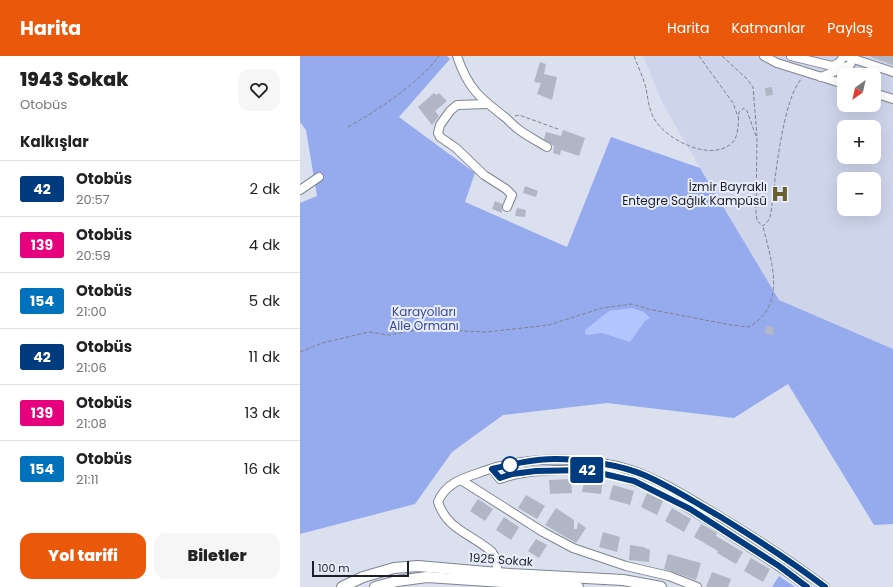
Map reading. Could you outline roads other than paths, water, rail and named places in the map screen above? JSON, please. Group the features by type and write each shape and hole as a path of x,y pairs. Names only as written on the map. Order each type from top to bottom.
{"main road":[{"name":"1925 Sokak","path":"342,587 363,577 394,568 410,567 623,580 662,587"},
{"name":"1925 Sokak","path":"375,587 397,581 427,577 578,587"}],"street":[{"path":"458,56 463,72 470,86 487,104 517,128 547,147"},
{"path":"764,56 776,63 837,82"},
{"path":"791,56 832,66 839,63 844,56 893,72"},
{"path":"821,77 852,64 853,59"},
{"path":"881,95 893,99"},
{"path":"487,104 457,105 450,110 440,125 438,133 440,137 456,148 484,175 506,189 512,196 507,207"},
{"path":"300,190 319,177"},
{"path":"498,573 495,557 492,552 451,524 443,516 438,502 446,488 461,480 492,469 535,460 556,459 630,469 677,491 776,551 825,587"},
{"path":"492,469 500,478 512,474 536,471 587,470 634,481 690,509 779,566 807,587"},
{"path":"461,480 544,532 573,548 626,566 668,576 697,587"},
{"path":"477,581 486,587"}],"place":[{"name":"İzmir Bayraklı Entegre Sağlık Kampüsü","path":"780,194"}],"park label":[{"name":"Karayolları Aile Ormanı","path":"424,319"}]}
